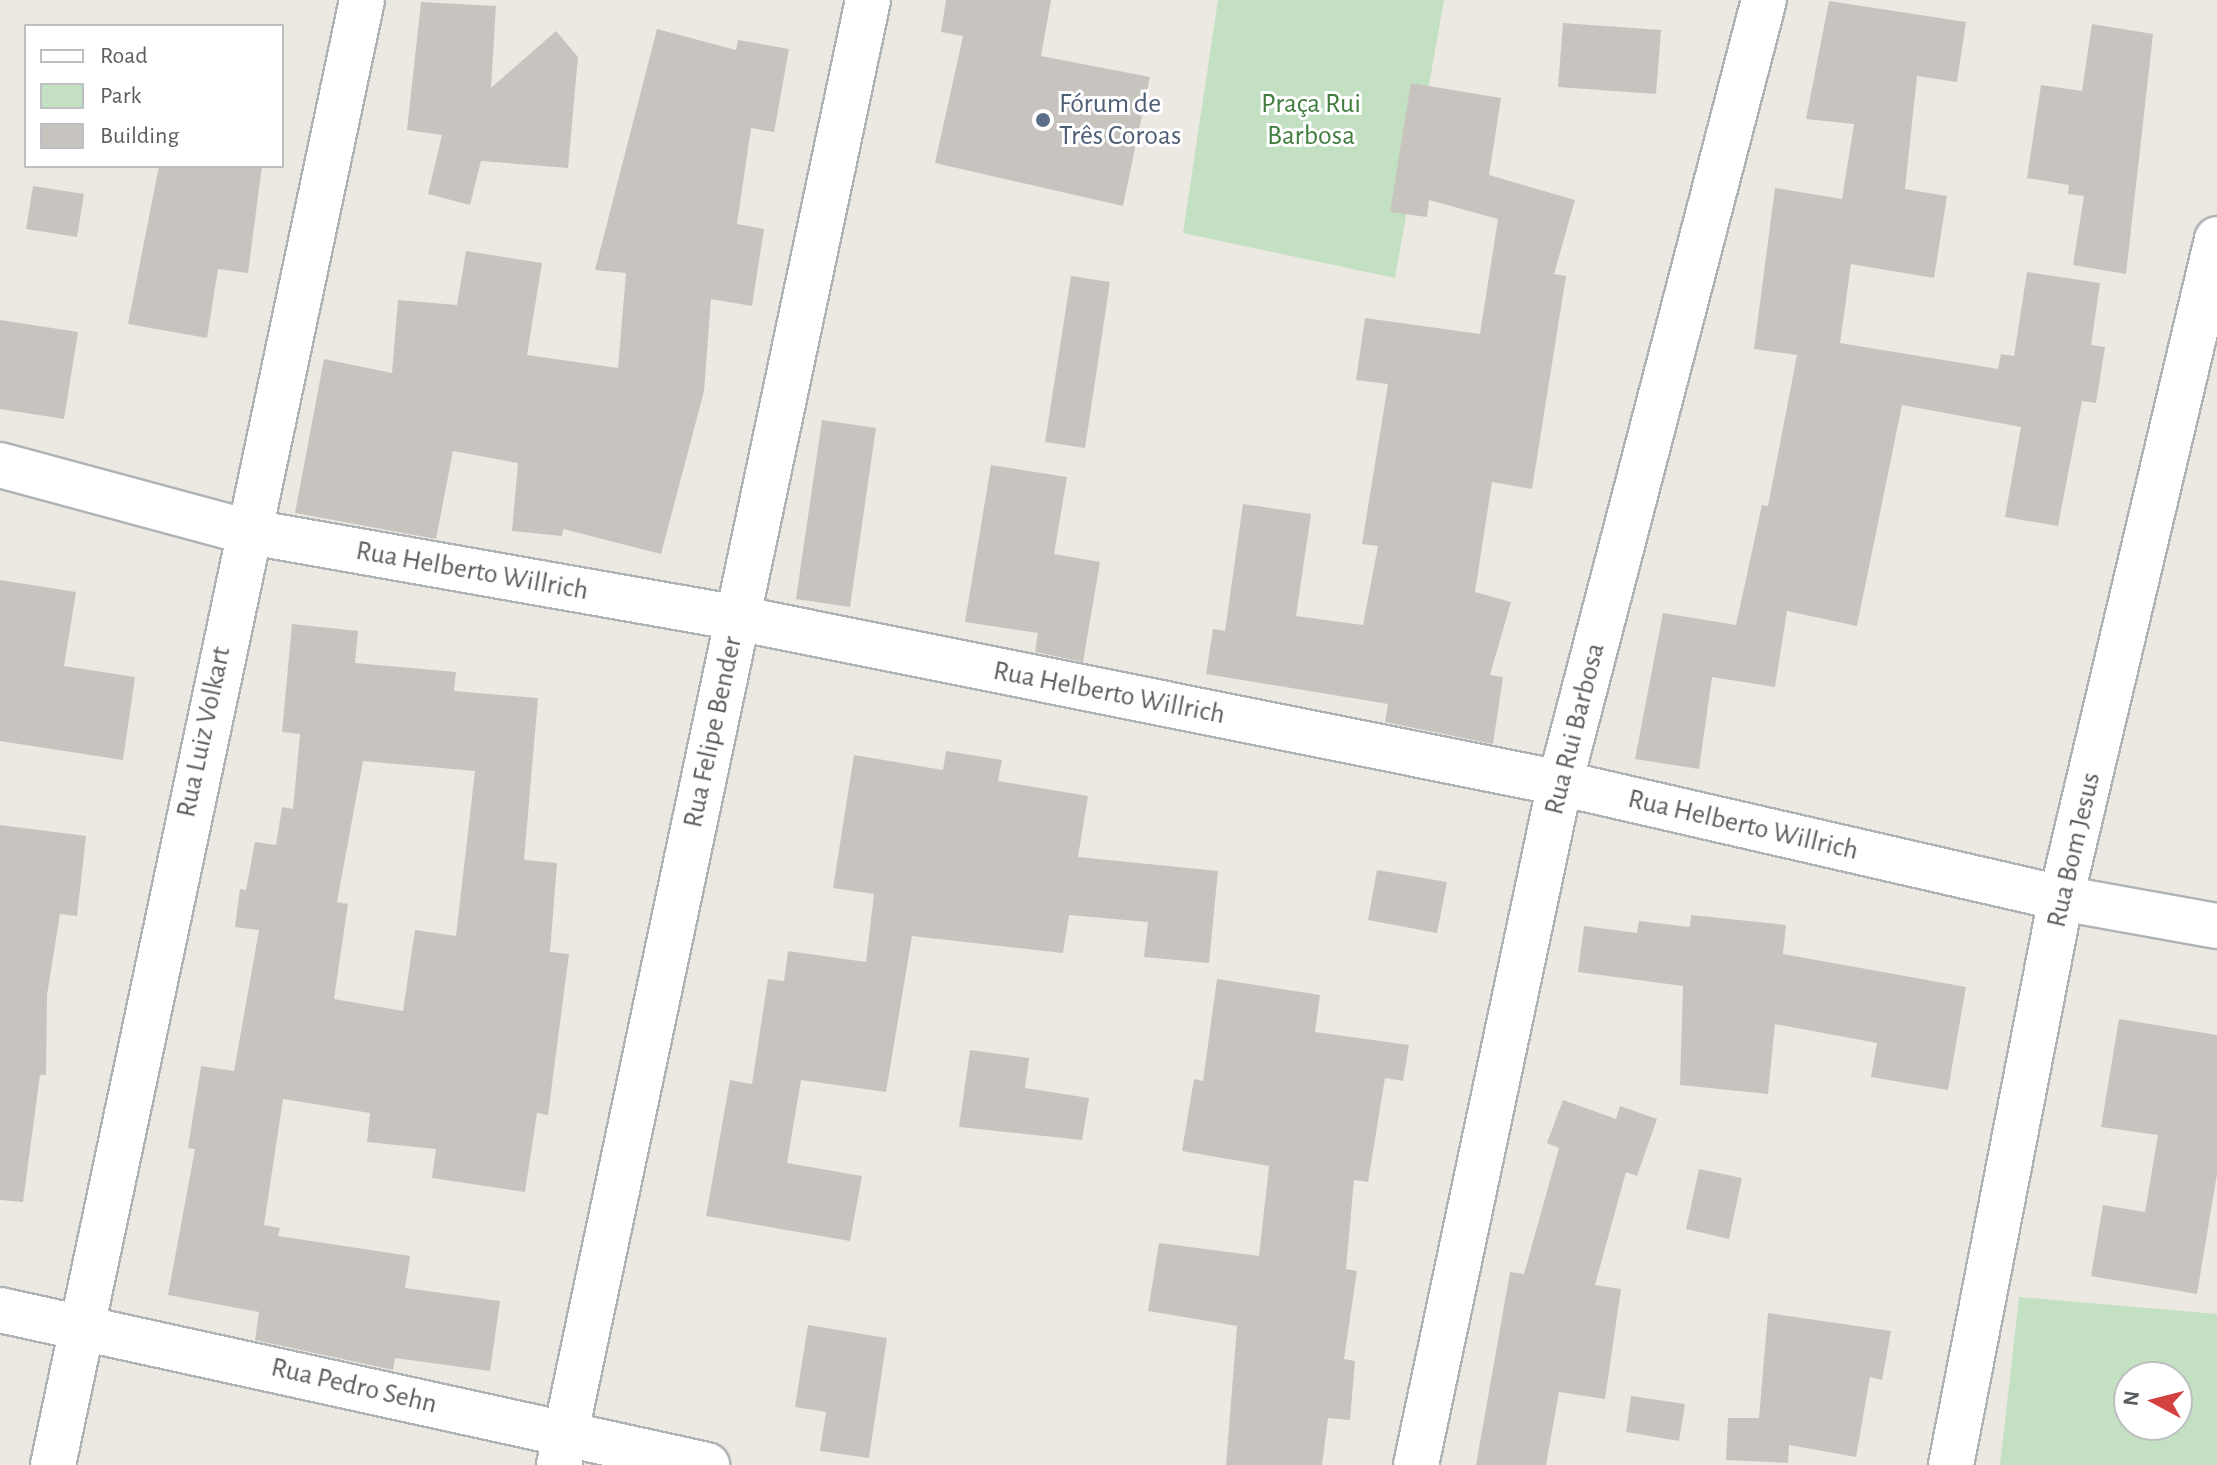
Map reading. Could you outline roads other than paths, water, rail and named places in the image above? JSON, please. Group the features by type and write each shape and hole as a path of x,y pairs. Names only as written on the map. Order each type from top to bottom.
{"street":[{"name":"Rua Luiz Volkart","path":"53,1465 245,531 362,0"},
{"name":"Rua Felipe Bender","path":"562,1449 868,0"},
{"name":"Rua Rui Barbosa","path":"1416,1465 1560,783 1764,0"},
{"name":"Rua Bom Jesus","path":"1951,1465 2061,898 2217,239"},
{"name":"Rua Helberto Willrich","path":"0,465 245,531 737,618 1560,783 2061,898 2217,926"},
{"name":"Rua Pedro Sehn","path":"0,1310 83,1326 562,1449 707,1465"}],"place":[{"name":"Fórum de Três Coroas","path":"1043,120"}],"park label":[{"name":"Praça Rui Barbosa","path":"1311,120"}]}
